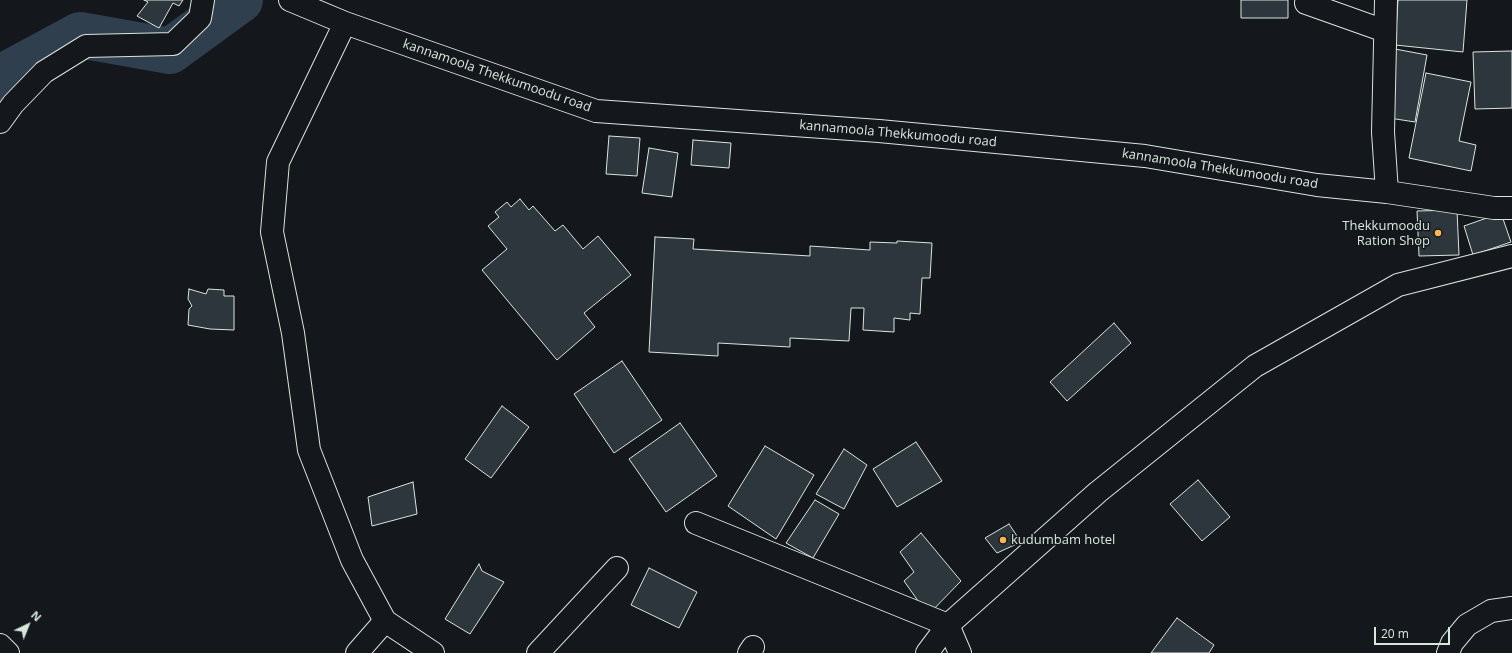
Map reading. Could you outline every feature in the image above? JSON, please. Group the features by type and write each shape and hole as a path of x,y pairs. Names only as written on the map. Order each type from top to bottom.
{"street":[{"path":"0,122 13,104 44,72 86,46 173,44 200,18 203,0"},
{"path":"1386,0 1383,132 1387,192"},
{"name":"kannamoola Thekkumoodu road","path":"295,2 345,23 596,111 879,131 1145,156 1317,185 1387,192 1494,208 1512,208"},
{"path":"1306,3 1385,31"},
{"path":"345,23 278,162 272,232 293,333 309,450 352,560 385,621 433,653"},
{"path":"927,653 948,625 1098,492 1255,366 1398,285 1512,256"},
{"path":"696,523 948,625 960,653"},
{"path":"538,653 617,568"},
{"path":"1448,653 1452,643 1467,625 1491,611 1512,608"},
{"path":"357,653 385,621"},
{"path":"0,645 8,653"}],"building":[{"path":"144,0 183,0 179,6 173,3 159,28 137,16 148,2"},
{"path":"1241,0 1288,0 1288,18 1241,18"},
{"path":"1398,0 1467,0 1463,52 1395,45"},
{"path":"1395,49 1427,55 1415,122 1383,117"},
{"path":"1512,51 1512,108 1475,109 1473,52"},
{"path":"1426,73 1471,82 1459,141 1476,145 1471,171 1409,158"},
{"path":"609,136 640,138 637,176 606,174"},
{"path":"693,140 731,143 729,168 691,165"},
{"path":"649,148 678,153 672,197 642,193"},
{"path":"520,199 529,210 533,206 555,231 563,225 583,249 598,236 631,275 584,313 595,327 557,360 482,270 507,249 488,226 499,217 495,212 507,202 511,207"},
{"name":"Thekkumoodu Ration Shop","path":"1457,210 1459,255 1419,256 1417,211"},
{"path":"1501,213 1511,242 1473,255 1464,226"},
{"path":"655,237 694,239 693,249 810,256 810,246 870,250 870,242 897,243 897,241 932,243 930,278 922,278 920,314 910,313 910,320 894,318 894,332 863,330 864,308 851,308 849,341 790,338 790,347 718,343 718,356 649,352"},
{"path":"189,289 206,294 208,289 224,290 224,296 234,296 234,330 210,329 188,325 189,309 192,306 188,299"},
{"path":"1114,323 1131,343 1067,401 1050,382"},
{"path":"622,361 662,420 614,453 574,394"},
{"path":"502,406 529,427 491,478 465,459"},
{"path":"680,423 717,476 666,512 629,459"},
{"path":"916,442 942,481 897,507 873,469"},
{"path":"765,446 814,475 776,539 728,506"},
{"path":"844,449 867,465 844,509 816,494"},
{"path":"1198,480 1230,517 1202,541 1170,504"},
{"path":"413,482 417,514 372,526 368,497"},
{"path":"815,500 839,514 813,558 786,543"},
{"name":"kudumbam hotel","path":"1009,524 1021,542 997,553 985,538"},
{"path":"921,533 961,581 928,615 904,581 914,572 900,552"},
{"path":"479,564 482,571 504,582 470,634 445,619"},
{"path":"649,568 697,592 679,628 631,605"},
{"path":"1177,618 1214,645 1209,653 1151,653"}],"waterway":[{"path":"0,78 80,35 170,51 240,0"}],"place":[{"name":"Thekkumoodu Ration Shop","path":"1438,233"},
{"name":"kudumbam hotel","path":"1003,540"}]}
